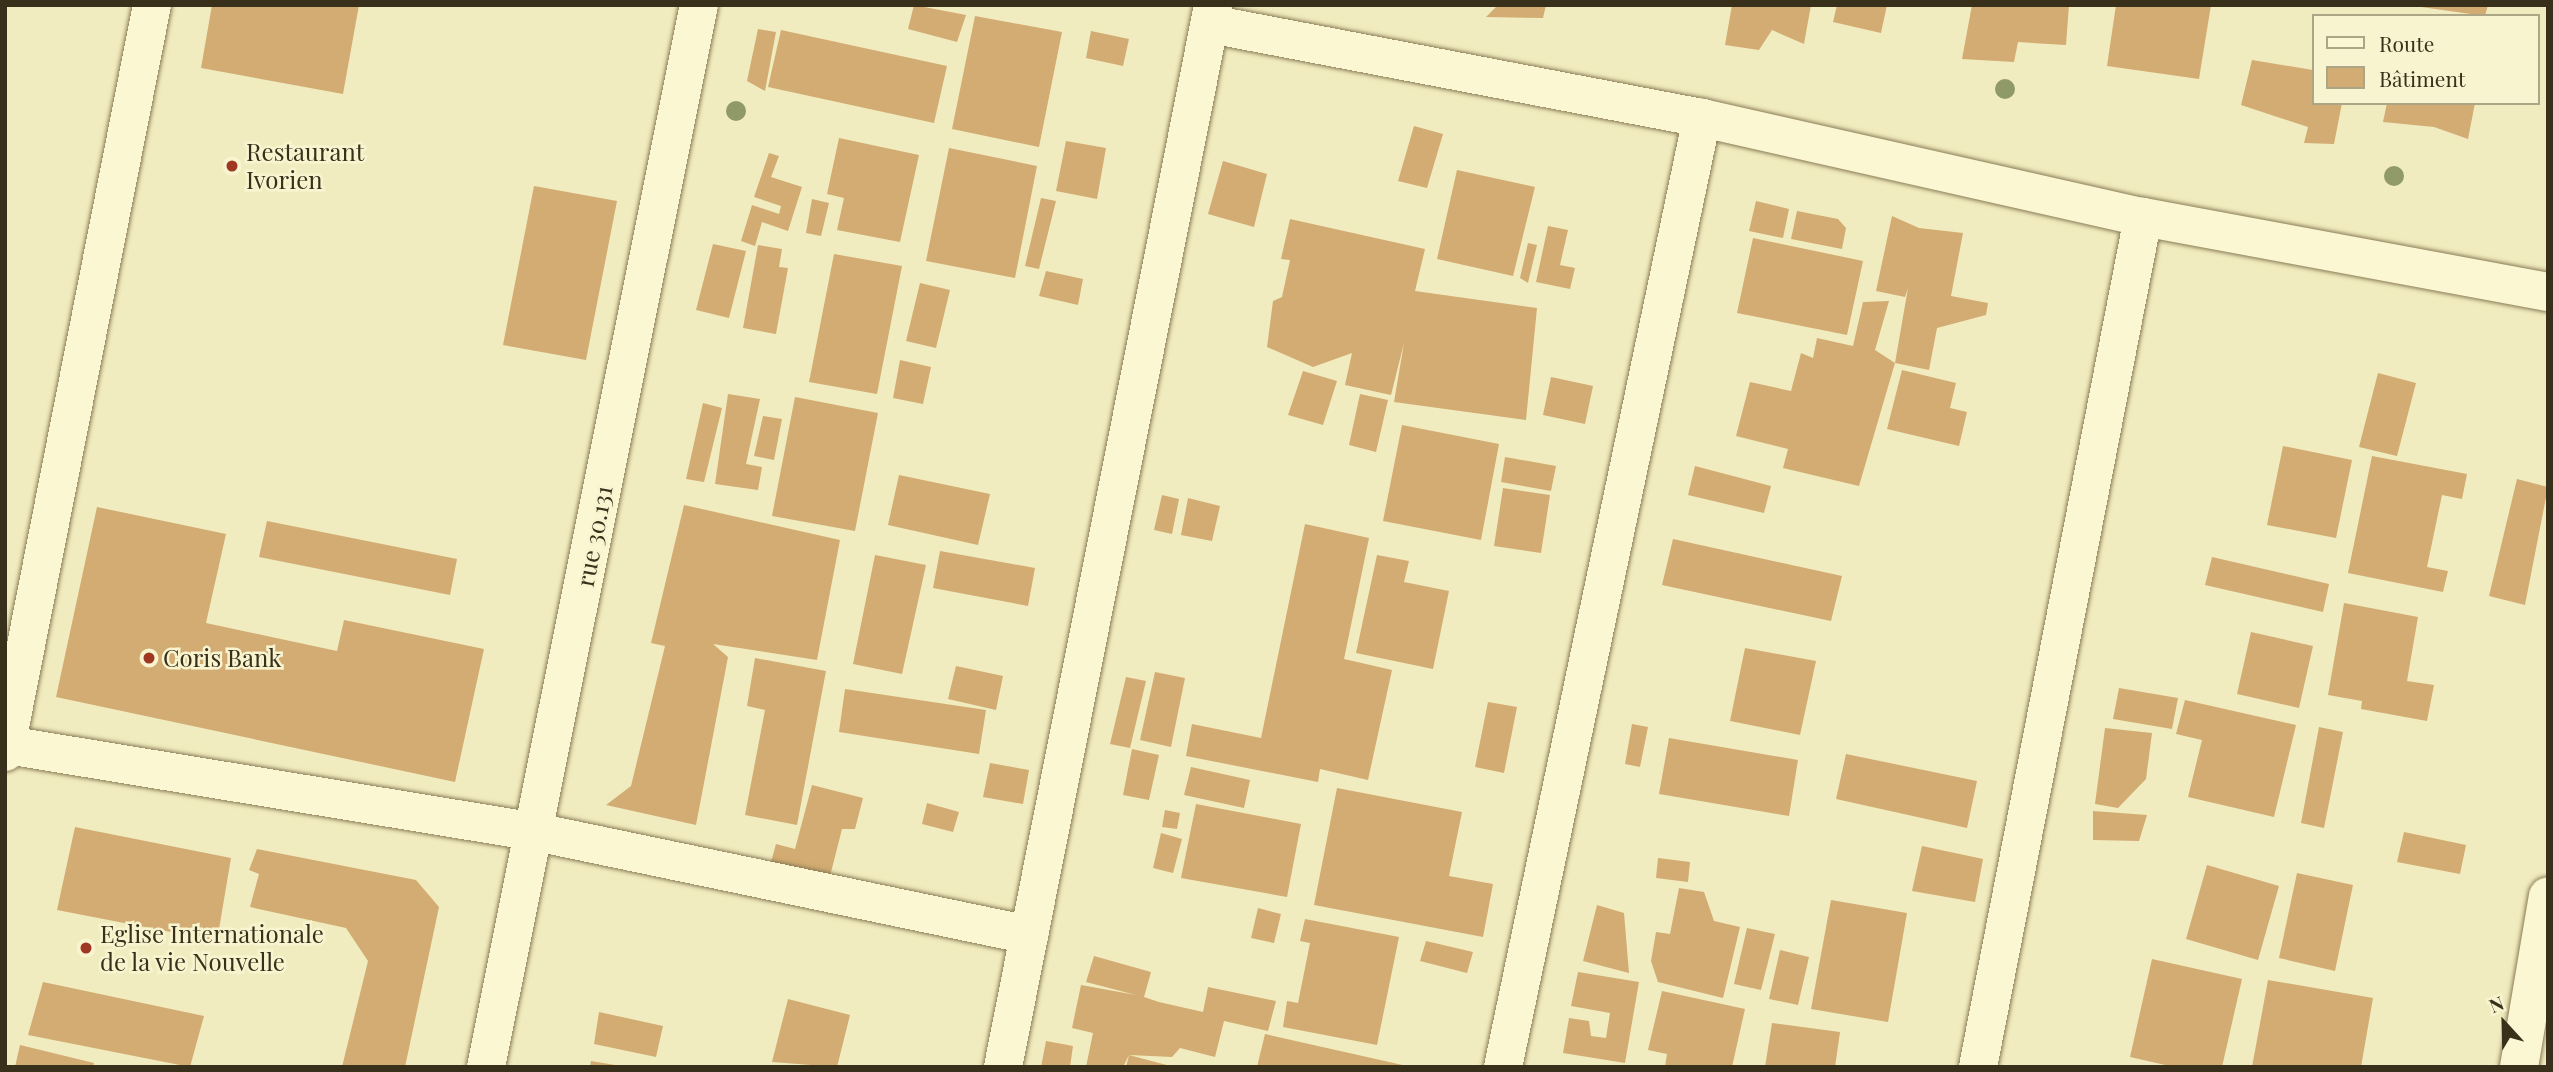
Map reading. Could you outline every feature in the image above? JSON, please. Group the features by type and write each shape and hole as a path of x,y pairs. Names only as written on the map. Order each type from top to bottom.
{"street":[{"path":"152,5 6,748 536,832 1029,935"},
{"name":"rue 30.131","path":"486,1067 536,832 699,5"},
{"path":"1003,1067 1211,15 1702,118 2143,217 2548,292"},
{"path":"1503,1067 1702,118"},
{"path":"1978,1067 2143,217"},
{"path":"2519,1067 2548,896"}],"building":[{"path":"212,5 359,5 343,94 201,68"},
{"path":"914,5 966,15 957,42 908,29"},
{"path":"1498,5 1546,5 1543,18 1486,17"},
{"path":"1732,5 1811,5 1804,44 1772,30 1759,50 1725,45"},
{"path":"1837,5 1887,5 1881,33 1833,22"},
{"path":"1972,5 2069,5 2066,45 2018,42 2014,62 1962,59"},
{"path":"2116,5 2211,5 2199,79 2107,66"},
{"path":"2407,5 2488,5 2486,14"},
{"path":"975,16 1062,32 1039,147 952,129"},
{"path":"758,29 776,32 765,91 747,81"},
{"path":"781,30 947,66 934,123 768,87"},
{"path":"1091,31 1129,39 1123,66 1086,58"},
{"path":"2252,60 2312,70 2312,105 2342,105 2334,144 2304,143 2308,127 2241,105"},
{"path":"2387,105 2475,105 2468,139 2434,127 2383,122"},
{"path":"1414,126 1443,134 1427,188 1398,181"},
{"path":"839,138 919,155 900,242 837,230 844,198 827,194"},
{"path":"1066,141 1106,148 1097,199 1056,191"},
{"path":"949,148 1037,166 1015,278 926,261"},
{"path":"769,153 779,156 771,177 802,187 788,231 762,222 755,246 741,241 752,205 779,214 781,206 754,197"},
{"path":"1223,161 1267,174 1254,227 1208,214"},
{"path":"1457,170 1535,187 1513,276 1437,259"},
{"path":"534,186 617,201 586,360 503,345"},
{"path":"1041,198 1056,201 1039,269 1025,266"},
{"path":"812,199 829,203 821,236 806,233"},
{"path":"1756,201 1789,209 1783,238 1749,231"},
{"path":"1797,211 1838,219 1846,228 1842,249 1791,239"},
{"path":"1892,216 1919,228 1963,233 1951,296 1988,303 1986,315 1937,328 1929,370 1895,363 1908,288 1905,297 1876,291"},
{"path":"1290,219 1425,249 1415,291 1537,308 1526,420 1394,402 1404,343 1391,395 1345,385 1352,353 1313,367 1267,347 1273,301 1282,297 1290,260 1281,259"},
{"path":"1548,226 1568,230 1560,265 1575,268 1570,289 1536,282"},
{"path":"1753,238 1863,261 1847,335 1737,313"},
{"path":"1528,243 1537,245 1528,283 1520,278"},
{"path":"713,244 746,251 729,318 696,310"},
{"path":"758,245 782,249 779,267 788,268 776,334 743,328"},
{"path":"834,254 902,266 877,394 809,382"},
{"path":"1046,271 1083,279 1078,305 1039,296"},
{"path":"920,283 950,290 936,348 906,341"},
{"path":"1889,301 1875,350 1895,363 1859,486 1783,468 1788,449 1736,436 1750,382 1791,391 1801,353 1813,358 1817,338 1853,346 1863,302"},
{"path":"900,360 931,367 923,404 893,398"},
{"path":"1902,370 1956,383 1950,408 1967,412 1959,446 1887,429"},
{"path":"1303,371 1337,381 1323,425 1288,415"},
{"path":"2378,373 2416,383 2397,456 2359,447"},
{"path":"1551,377 1593,386 1585,424 1543,415"},
{"path":"728,394 760,399 746,464 762,467 758,490 715,484"},
{"path":"1360,394 1388,400 1376,452 1349,445"},
{"path":"795,397 878,413 855,531 772,516"},
{"path":"703,403 722,408 704,482 686,479"},
{"path":"763,416 782,419 774,460 754,456"},
{"path":"1402,425 1499,444 1481,540 1383,521"},
{"path":"2283,446 2352,460 2336,538 2267,525"},
{"path":"2372,456 2467,474 2462,499 2442,495 2427,567 2448,571 2443,592 2348,573"},
{"path":"1505,457 1556,466 1551,491 1501,482"},
{"path":"1695,466 1771,486 1764,513 1688,495"},
{"path":"899,475 990,494 978,545 888,525"},
{"path":"2517,479 2548,487 2525,605 2489,596"},
{"path":"1503,488 1550,495 1541,553 1494,546"},
{"path":"1162,495 1179,499 1172,534 1154,530"},
{"path":"1188,498 1220,506 1212,541 1181,535"},
{"path":"684,505 840,540 817,660 713,644 728,657 696,825 606,805 631,786 665,646 651,643"},
{"path":"97,507 226,534 206,623 337,651 344,620 484,649 455,782 56,697"},
{"path":"267,521 457,559 450,595 259,557"},
{"path":"1305,524 1369,538 1344,659 1392,670 1368,780 1320,769 1318,782 1186,756 1192,724 1261,738"},
{"path":"1673,539 1842,576 1831,621 1662,585"},
{"path":"940,551 1035,568 1028,606 933,588"},
{"path":"875,555 926,565 902,674 853,664"},
{"path":"1377,555 1409,561 1404,582 1449,591 1433,669 1356,653"},
{"path":"2212,557 2329,584 2323,612 2205,585"},
{"path":"2344,603 2418,617 2407,681 2434,685 2427,721 2361,709 2362,701 2328,695"},
{"path":"2251,632 2313,646 2299,708 2237,694"},
{"path":"1745,648 1816,661 1800,735 1730,721"},
{"path":"755,658 826,671 797,825 745,815 765,710 747,706"},
{"path":"956,666 1003,676 996,710 948,699"},
{"path":"1155,672 1185,678 1171,747 1140,740"},
{"path":"1126,677 1146,681 1130,748 1110,744"},
{"path":"2119,688 2178,698 2172,729 2113,719"},
{"path":"845,689 986,710 979,754 839,732"},
{"path":"2185,700 2296,725 2274,817 2188,797 2202,740 2176,734"},
{"path":"1488,702 1517,707 1504,773 1475,767"},
{"path":"1632,724 1648,727 1640,767 1625,764"},
{"path":"2319,727 2343,732 2324,828 2301,823"},
{"path":"2105,728 2152,733 2146,779 2118,808 2095,804"},
{"path":"1669,738 1798,760 1789,816 1659,794"},
{"path":"1132,749 1159,755 1149,800 1123,795"},
{"path":"1846,754 1977,781 1967,828 1836,799"},
{"path":"990,763 1029,770 1023,804 983,797"},
{"path":"1191,767 1250,780 1244,808 1184,795"},
{"path":"812,785 863,798 855,829 842,829 828,884 769,869 776,844 795,849"},
{"path":"1337,788 1462,812 1449,876 1493,884 1483,937 1314,905"},
{"path":"927,803 959,812 953,832 922,824"},
{"path":"1196,804 1301,824 1287,897 1181,878"},
{"path":"1165,810 1180,813 1177,829 1162,827"},
{"path":"2093,811 2147,815 2139,841 2093,840"},
{"path":"75,827 231,858 217,941 57,910"},
{"path":"2404,832 2466,845 2460,874 2397,862"},
{"path":"1161,833 1182,839 1173,873 1153,868"},
{"path":"1922,846 1983,859 1975,902 1912,891"},
{"path":"257,849 416,880 439,907 405,1067 342,1067 368,961 346,928 250,907 259,874 249,870"},
{"path":"1658,858 1690,862 1688,882 1656,878"},
{"path":"2207,865 2279,886 2258,960 2186,939"},
{"path":"2297,873 2353,885 2335,971 2279,958"},
{"path":"1679,888 1704,892 1714,921 1740,927 1723,998 1658,982 1651,961 1656,932 1670,934"},
{"path":"1831,900 1907,913 1888,1022 1811,1009"},
{"path":"1597,905 1624,913 1629,973 1583,961"},
{"path":"1258,908 1281,914 1274,943 1251,938"},
{"path":"1305,919 1399,937 1377,1045 1283,1027 1287,1001 1298,1003 1310,943 1300,941"},
{"path":"1747,928 1775,934 1761,990 1734,984"},
{"path":"1426,941 1473,952 1467,973 1420,961"},
{"path":"1780,950 1809,957 1798,1005 1769,999"},
{"path":"1094,956 1151,972 1144,997 1159,1002 1203,1012 1208,987 1276,1001 1268,1031 1224,1021 1215,1057 1180,1048 1172,1057 1129,1055 1123,1067 1086,1067 1093,1033 1072,1028 1081,985 1136,995 1086,982"},
{"path":"2152,959 2242,979 2222,1067 2174,1067 2130,1057"},
{"path":"1578,972 1639,982 1625,1063 1563,1053 1569,1018 1589,1021 1591,1036 1606,1038 1610,1013 1571,1006"},
{"path":"2268,980 2373,998 2361,1067 2252,1067"},
{"path":"43,982 204,1016 190,1067 28,1035"},
{"path":"1662,991 1745,1009 1732,1067 1665,1067 1667,1054 1648,1050"},
{"path":"788,999 850,1015 837,1067 772,1062"},
{"path":"599,1012 663,1026 656,1057 594,1044"},
{"path":"1772,1023 1840,1032 1835,1067 1765,1067"},
{"path":"1265,1034 1407,1066 1407,1067 1257,1067"},
{"path":"1046,1041 1073,1046 1070,1067 1041,1067"},
{"path":"20,1045 94,1063 93,1067 15,1067"},
{"path":"1129,1055 1174,1067 1126,1067"},
{"path":"591,1061 615,1065 615,1067 590,1067"}],"place":[{"name":"Restaurant Ivorien","path":"232,166"},
{"name":"Coris Bank","path":"149,658"},
{"name":"Eglise Internationale de la vie Nouvelle","path":"86,948"}]}
